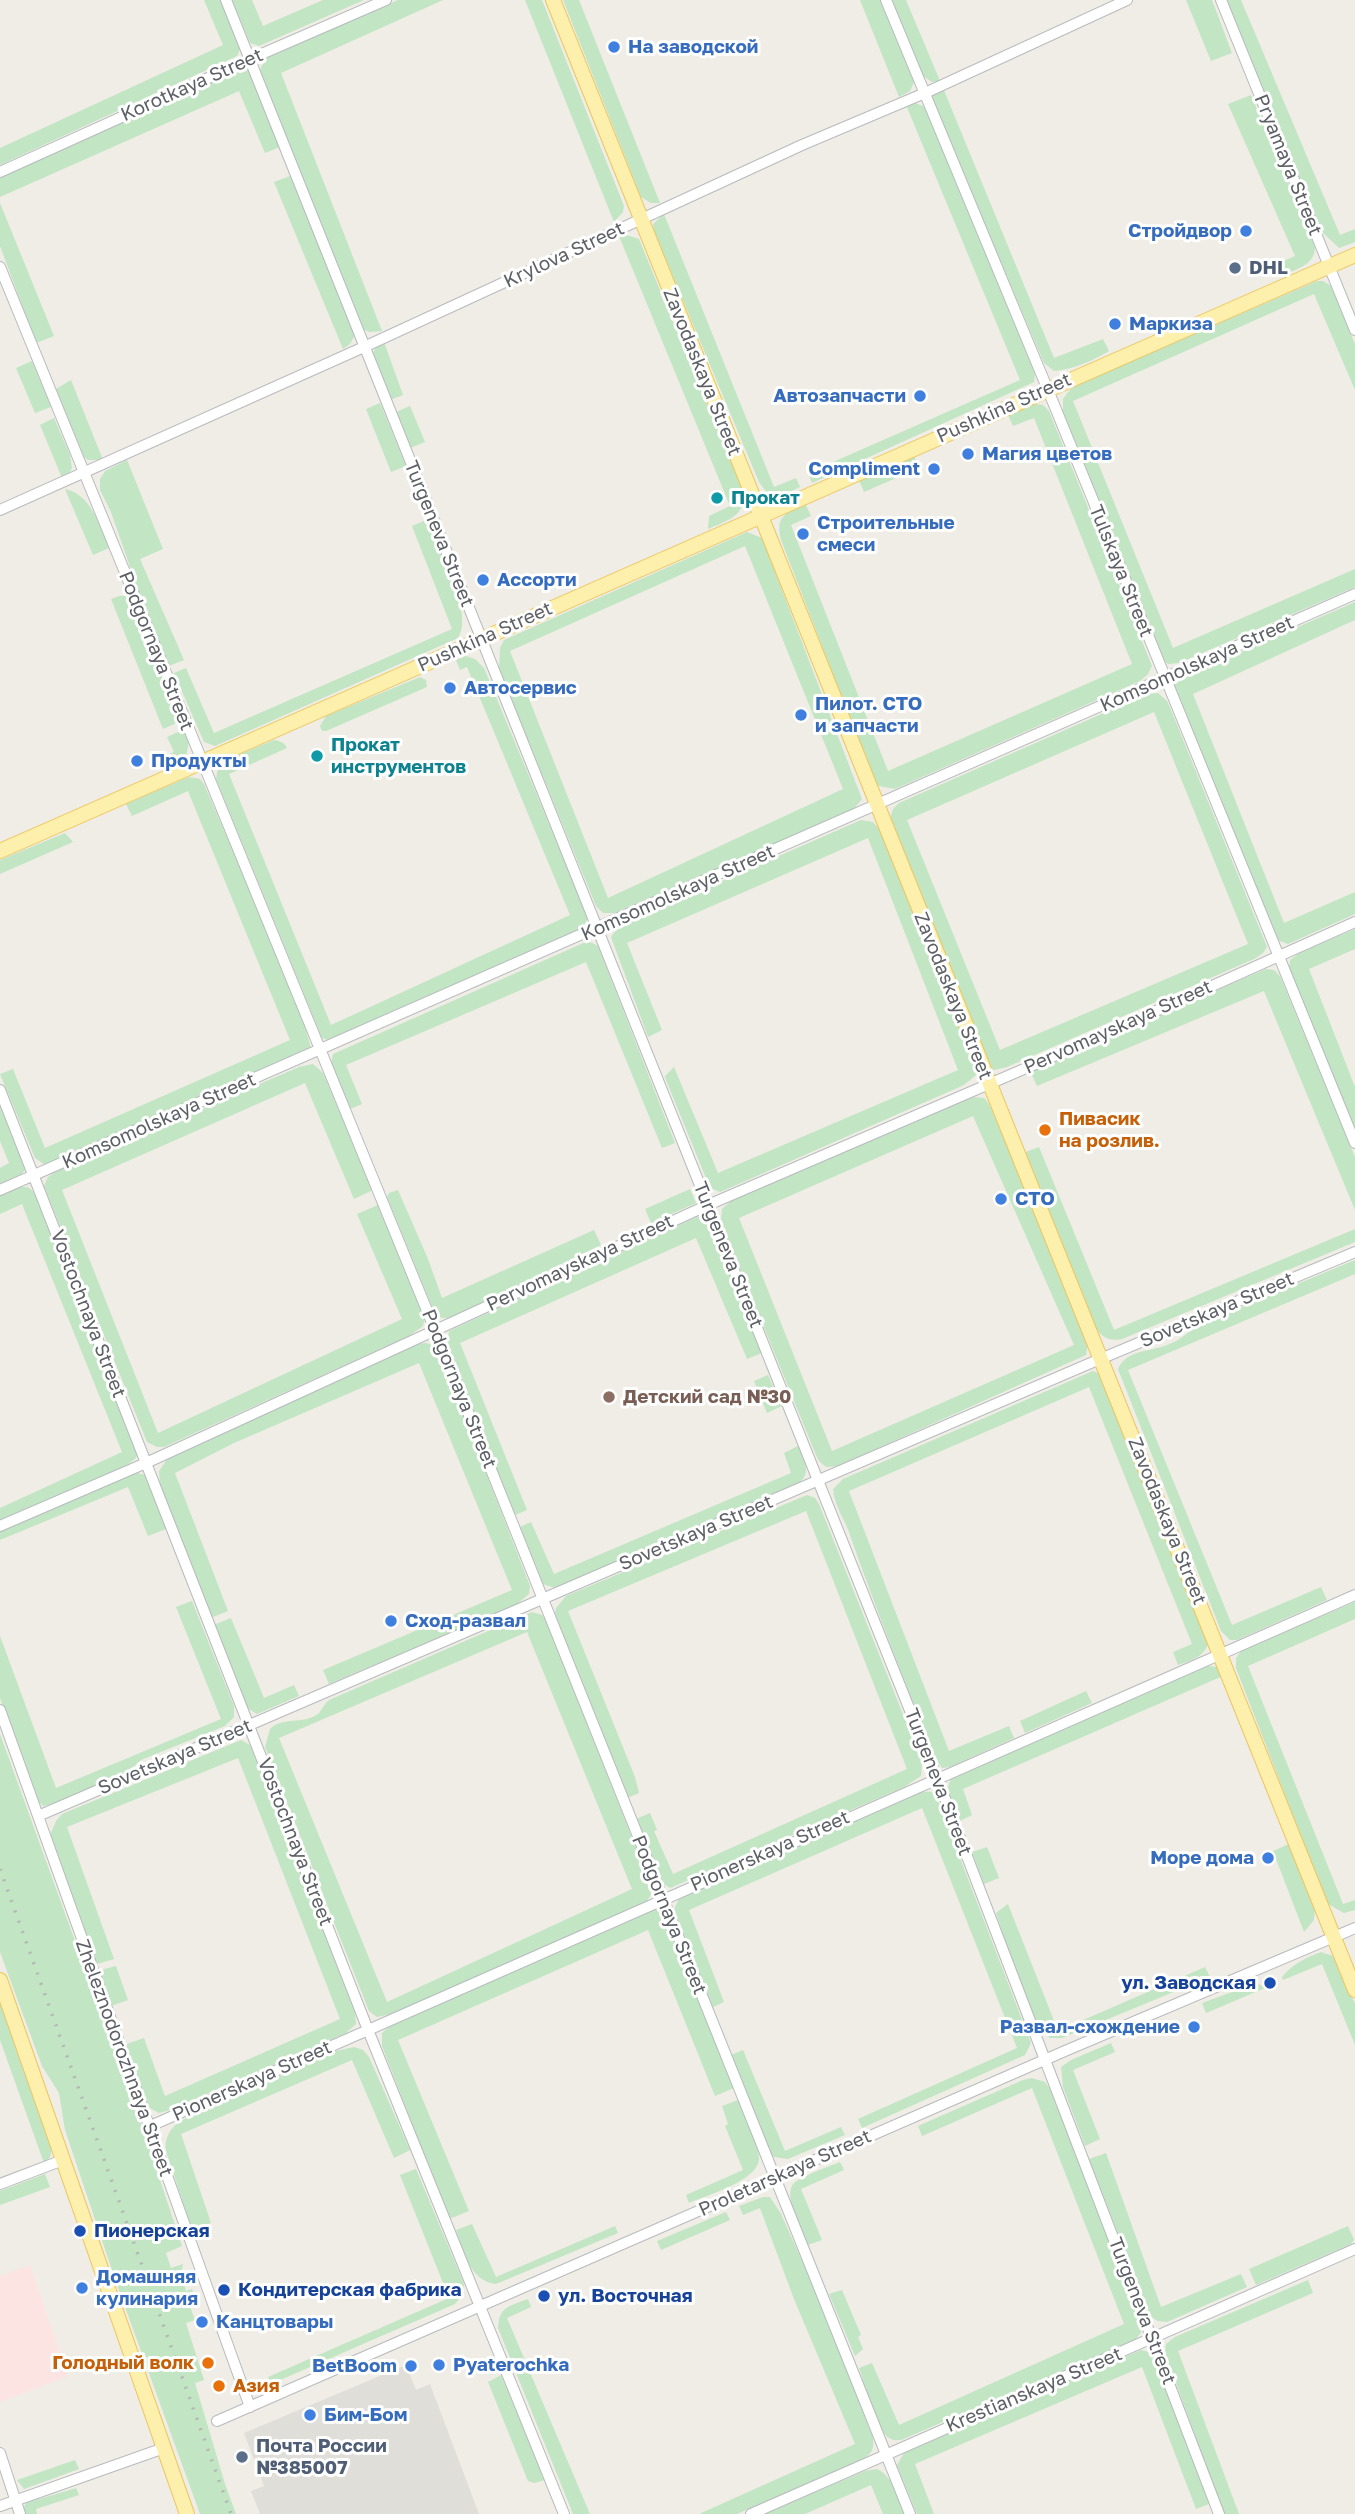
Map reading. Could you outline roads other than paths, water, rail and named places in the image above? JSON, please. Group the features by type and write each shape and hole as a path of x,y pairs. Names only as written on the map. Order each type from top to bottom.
{"main road":[{"name":"Zavodaskaya Street","path":"553,0 1355,1990"},
{"name":"Pushkina Street","path":"0,851 1355,255"},
{"path":"0,1980 187,2514"}],"street":[{"name":"Turgeneva Street","path":"226,0 937,1778 1219,2514"},
{"name":"Korotkaya Street","path":"0,172 386,0"},
{"name":"Tulskaya Street","path":"886,0 1048,388 1355,1143"},
{"name":"Krylova Street","path":"0,510 1127,0"},
{"name":"Pryamaya Street","path":"1221,0 1355,330"},
{"name":"Podgornaya Street","path":"0,267 435,1330 910,2514"},
{"name":"Komsomolskaya Street","path":"0,1190 1355,594"},
{"name":"Pervomayskaya Street","path":"0,1526 146,1463 708,1205 1355,922"},
{"name":"Vostochnaya Street","path":"0,1090 368,2030 564,2514"},
{"name":"Sovetskaya Street","path":"38,1816 1101,1358 1355,1252"},
{"name":"Pionerskaya Street","path":"148,2127 1355,1595"},
{"name":"Zheleznodorozhnaya Street","path":"0,1710 250,2407"},
{"name":"Proletarskaya Street","path":"216,2421 1355,1928"},
{"path":"0,2184 63,2160"},
{"name":"Krestianskaya Street","path":"751,2514 1355,2249"},
{"path":"0,2506 164,2448"},
{"path":"0,2453 20,2514"}],"railway":[{"path":"0,1869 231,2514"}],"place":[{"name":"На заводской","path":"614,47"},
{"name":"Стройдвор","path":"1246,231"},
{"name":"DHL","path":"1235,268"},
{"name":"Маркиза","path":"1115,324"},
{"name":"Автозапчасти","path":"920,396"},
{"name":"Магия цветов","path":"968,454"},
{"name":"Compliment","path":"934,469"},
{"name":"Прокат","path":"717,498"},
{"name":"Строительные смеси","path":"803,534"},
{"name":"Ассорти","path":"483,580"},
{"name":"Автосервис","path":"450,688"},
{"name":"Пилот. СТО и запчасти","path":"801,715"},
{"name":"Прокат инструментов","path":"317,756"},
{"name":"Продукты","path":"137,761"},
{"name":"Пивасик на розлив.","path":"1045,1130"},
{"name":"СТО","path":"1001,1199"},
{"name":"Детский сад №30","path":"609,1397"},
{"name":"Сход-развал","path":"391,1621"},
{"name":"Море дома","path":"1268,1858"},
{"name":"ул. Заводская","path":"1270,1983"},
{"name":"Развал-схождение","path":"1194,2027"},
{"name":"Пионерская","path":"80,2231"},
{"name":"Домашняя кулинария","path":"82,2288"},
{"name":"Кондитерская фабрика","path":"224,2290"},
{"name":"ул. Восточная","path":"544,2296"},
{"name":"Канцтовары","path":"202,2322"},
{"name":"Голодный волк","path":"208,2363"},
{"name":"Pyaterochka","path":"439,2365"},
{"name":"BetBoom","path":"411,2366"},
{"name":"Азия","path":"219,2386"},
{"name":"Бим-Бом","path":"310,2415"},
{"name":"Почта России №385007","path":"242,2457"}]}
